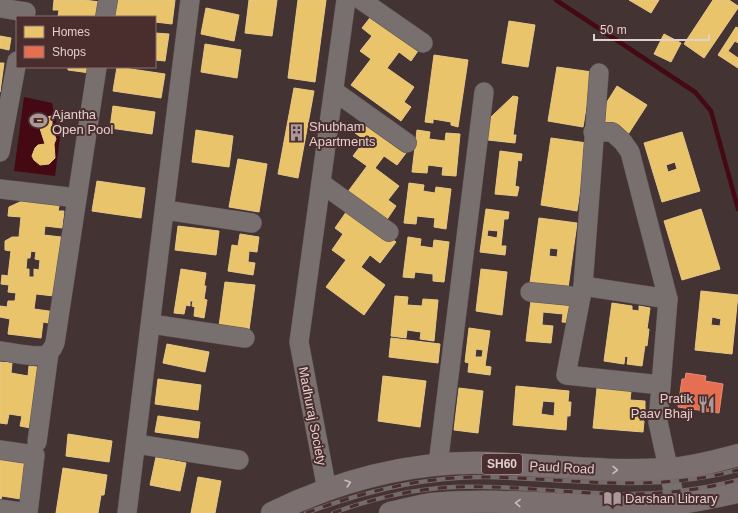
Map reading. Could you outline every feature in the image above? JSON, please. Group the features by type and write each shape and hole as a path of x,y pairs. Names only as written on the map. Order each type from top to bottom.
{"main road":[{"name":"Paud Road","path":"272,513 300,500 358,480 387,472 438,465 488,463 612,470 668,469 720,460 738,455"},
{"path":"390,513 431,504 496,502 544,509 638,506 675,509 738,492"}],"street":[{"path":"105,16 108,0"},
{"path":"127,513 190,0"},
{"name":"Madhuraj Society","path":"327,490 299,342 346,0"},
{"path":"361,0 423,44"},
{"path":"0,8 26,10"},
{"path":"0,152 16,67"},
{"path":"37,442 49,353 55,342 97,68"},
{"path":"598,72 582,292 566,375 661,385"},
{"path":"334,91 407,143"},
{"path":"438,465 484,92"},
{"path":"593,132 612,132 623,142 630,152 668,299 658,422 675,509"},
{"path":"321,183 389,232"},
{"path":"0,188 77,198"},
{"path":"165,210 252,224"},
{"path":"530,292 582,292 668,299"},
{"path":"151,324 245,338"},
{"path":"0,351 38,356 49,353"},
{"path":"136,444 239,460"},
{"path":"0,450 35,455 28,513 0,509"}],"shaded area":[{"name":"Ajantha Open Pool","path":"24,97 52,103 60,138 55,176 14,171"}],"building: Homes":[{"path":"54,0 84,0 100,2 98,16 58,16 59,10 53,10"},
{"path":"114,0 175,0 172,24 156,22 156,16 112,15"},
{"path":"249,0 277,0 272,36 245,33"},
{"path":"298,0 326,0 315,82 288,78"},
{"path":"629,0 659,0 651,13"},
{"path":"713,0 729,0 738,6 738,8 704,58 684,44"},
{"path":"206,8 239,15 234,41 201,34"},
{"path":"373,14 420,48 411,61 399,52 387,68 414,87 404,102 411,107 401,121 351,85 371,59 360,51 372,36 362,28"},
{"path":"509,21 535,25 528,67 502,63"},
{"path":"736,27 738,28 738,43 735,41 728,51 738,58 738,68 718,55"},
{"path":"156,33 169,34 165,61 156,60"},
{"path":"664,34 681,43 671,62 654,54"},
{"path":"0,36 11,38 9,50 0,48"},
{"path":"205,44 241,50 237,78 201,72"},
{"path":"434,55 468,60 458,127 451,125 451,122 433,119 433,123 425,122"},
{"path":"0,63 4,63 0,92"},
{"path":"557,67 592,72 583,127 548,121"},
{"path":"68,68 91,68 90,73 68,70"},
{"path":"117,68 165,74 161,98 113,91"},
{"path":"617,86 647,105 627,136 597,118"},
{"name":"Shubham Apartments","path":"294,88 314,91 298,178 278,174"},
{"path":"513,96 518,97 513,135 516,135 515,143 488,140 491,117"},
{"path":"113,106 155,112 152,134 110,128"},
{"path":"52,116 52,129 56,139 54,144 55,158 49,164 40,165 32,156 38,145 45,144 37,119"},
{"path":"366,118 409,149 397,165 384,156 375,168 399,186 388,200 396,206 386,221 347,193 367,166 353,156 365,140 355,133"},
{"path":"196,130 233,136 229,167 192,162"},
{"path":"417,130 430,132 429,139 445,141 446,133 460,134 456,176 442,175 443,167 428,165 427,173 412,172"},
{"path":"682,132 700,191 662,202 644,143","holes":["675,162 677,169 668,172 666,165"]},
{"path":"551,138 587,143 577,211 541,205"},
{"path":"500,151 522,154 521,161 518,160 515,186 519,187 517,196 495,194"},
{"path":"238,159 267,164 259,212 229,207"},
{"path":"97,181 145,188 141,218 92,211"},
{"path":"409,183 424,185 423,191 435,193 436,187 451,189 446,229 434,227 435,218 417,216 416,224 404,223"},
{"path":"53,198 59,206 58,211 64,211 62,228 45,226 44,235 61,237 60,245 64,245 63,255 59,254 54,296 36,294 34,309 56,312 54,324 43,322 41,338 8,334 10,319 0,317 0,306 7,307 8,301 15,301 16,293 8,292 9,285 1,284 2,275 8,276 11,251 5,250 5,241 12,237 19,237 21,217 8,216 9,207 22,201","holes":["31,251 36,252 35,259 40,260 39,270 34,269 34,277 29,277 29,269 26,269 27,258 30,258"]},
{"path":"349,208 396,242 380,263 370,255 361,267 385,285 364,315 326,287 346,260 332,250 343,234 335,228"},
{"path":"486,209 509,212 508,219 504,219 501,246 506,246 505,255 480,252","holes":["488,230 498,231 497,238 487,236"]},
{"path":"701,209 720,269 682,280 664,221"},
{"path":"539,218 577,223 568,288 530,283","holes":["550,248 558,249 557,257 549,256"]},
{"path":"178,226 219,231 216,255 175,250"},
{"path":"240,234 259,237 257,252 249,251 248,262 255,263 253,275 228,271 232,245 238,246"},
{"path":"408,237 421,239 420,246 433,248 434,240 449,242 444,282 433,281 433,274 415,272 414,278 403,277"},
{"path":"181,269 206,273 204,299 207,300 204,318 194,316 195,307 192,306 193,301 190,301 190,306 186,305 184,314 174,313"},
{"path":"481,269 507,272 502,315 476,311"},
{"path":"225,282 255,285 249,330 219,326"},
{"path":"701,291 738,295 732,354 695,350","holes":["712,317 721,319 720,326 711,325"]},
{"path":"395,296 408,297 407,305 422,306 423,299 438,300 434,341 420,339 421,332 407,330 406,338 391,336"},
{"path":"531,300 577,305 575,323 562,322 563,314 543,312 542,325 553,326 551,343 526,341"},
{"path":"612,303 632,306 632,310 639,311 639,306 650,308 647,329 649,329 647,346 645,345 642,366 627,364 628,357 625,356 624,364 604,361"},
{"path":"469,328 490,331 485,366 491,367 490,375 468,372 469,363 465,362","holes":["476,349 483,350 482,357 475,357"]},
{"path":"391,338 440,344 438,363 389,357"},
{"path":"167,344 209,352 205,372 163,363"},
{"path":"0,362 12,363 11,373 28,376 29,366 45,368 36,429 20,426 22,416 9,414 7,424 0,423"},
{"path":"383,376 426,381 420,427 378,421"},
{"path":"158,379 201,385 198,410 155,404"},
{"path":"516,386 569,391 568,402 571,402 570,416 567,416 566,430 513,425","holes":["543,401 555,402 554,416 541,414"]},
{"path":"459,388 483,391 478,433 454,430"},
{"path":"597,388 631,391 630,400 645,401 645,411 640,411 639,421 644,421 643,432 593,428"},
{"path":"158,416 200,422 198,438 155,432"},
{"path":"68,434 112,441 109,462 66,456"},
{"path":"156,457 186,463 180,491 150,485"},
{"path":"0,460 32,465 27,500 2,496 0,499"},
{"path":"63,468 107,475 104,495 101,495 98,513 56,513"},
{"path":"198,477 221,481 215,513 191,513"}],"building: Shops":[{"path":"686,373 706,376 705,381 723,384 719,413 678,407 682,379 685,379"}],"waterway":[{"path":"556,0 695,92 711,111 738,209"}],"railway":[{"path":"306,513 350,498 396,486 441,479 488,477 583,482 645,483 707,477 738,470"},
{"path":"333,513 362,503 408,492 439,488 494,487 612,494 644,494 691,490 738,480"}],"place":[{"name":"Ajantha Open Pool","path":"39,121"},
{"name":"Shubham Apartments","path":"296,133"},
{"name":"Pratik Paav Bhaji","path":"706,405"},
{"name":"Darshan Library","path":"612,498"}]}
